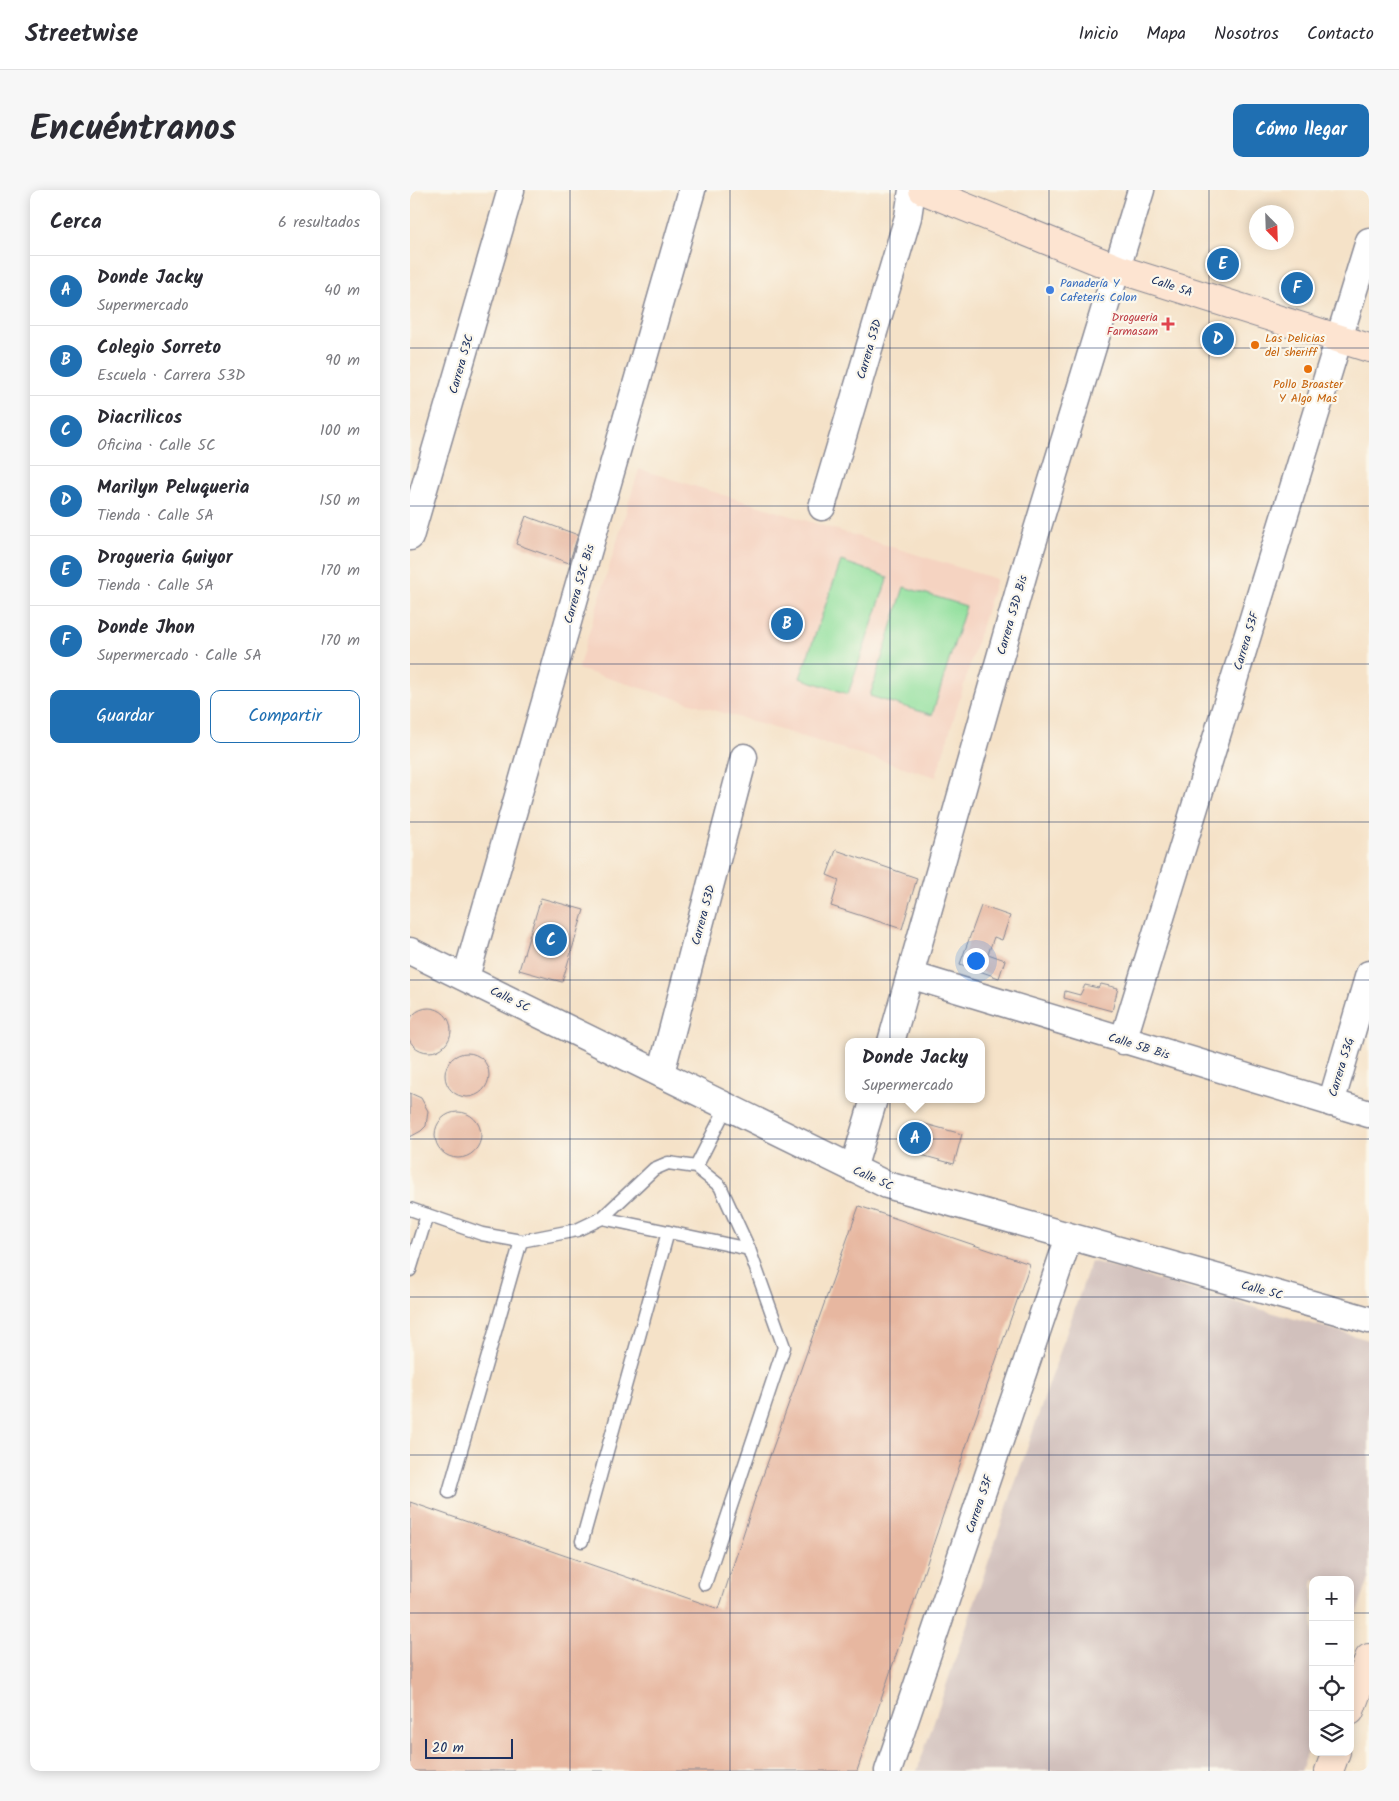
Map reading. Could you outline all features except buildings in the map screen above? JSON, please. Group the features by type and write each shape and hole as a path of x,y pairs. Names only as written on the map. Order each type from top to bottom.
{"street":[{"name":"Carrera 53C","path":"410,537 511,190"},
{"name":"Carrera 53C Bis","path":"466,978 692,190"},
{"name":"Carrera 53D","path":"822,507 908,218 912,190"},
{"name":"Calle 5A","path":"923,190 1118,268 1369,348"},
{"name":"Carrera 53D Bis","path":"892,1038 1022,578 1141,190"},
{"name":"Carrera 53F","path":"1123,1041 1369,241"},
{"name":"Carrera 53D","path":"661,1073 744,757"},
{"name":"Calle 5C","path":"410,951 887,1185 1369,1320"},
{"name":"Carrera 53G","path":"1330,1103 1369,974"},
{"name":"Calle 5B Bis","path":"910,975 1369,1114"},
{"path":"853,1169 873,1103"},
{"name":"Carrera 53F","path":"888,1771 1069,1237"},
{"path":"1350,1711 1369,1658"},
{"path":"1329,1771 1335,1756"}],"lane":[{"path":"696,1167 727,1106"},
{"path":"410,1209 482,1234 521,1241 577,1230 602,1218 654,1169 668,1163 696,1167 720,1186 749,1249 784,1346 705,1584"},
{"path":"410,1270 427,1215"},
{"path":"602,1218 749,1249"},
{"path":"582,1542 668,1232"},
{"path":"449,1492 521,1241"}],"shaded area":[{"path":"639,469 996,579 936,777 578,669"},
{"path":"1091,1261 1369,1340 1369,1579 1354,1621 1354,1576 1309,1576 1309,1749 1301,1771 917,1771"}],"green space":[{"path":"841,561 888,577 848,694 800,678"},
{"path":"904,587 966,606 932,715 870,696"}],"place":[{"name":"Drogueria Guiyor","path":"1223,264"},
{"name":"Donde Jhon","path":"1297,288"},
{"name":"Panadería Y Cafeteris Colon","path":"1050,290"},
{"name":"Drogueria Farmasam","path":"1168,324"},
{"name":"Marilyn Peluqueria","path":"1218,339"},
{"name":"Las Delicias del sheriff","path":"1255,345"},
{"name":"Pollo Broaster Y Algo Mas","path":"1308,369"},
{"name":"Colegio Sorreto","path":"787,624"},
{"name":"Diacrilicos","path":"551,940"},
{"name":"Donde Jacky","path":"915,1138"}]}
